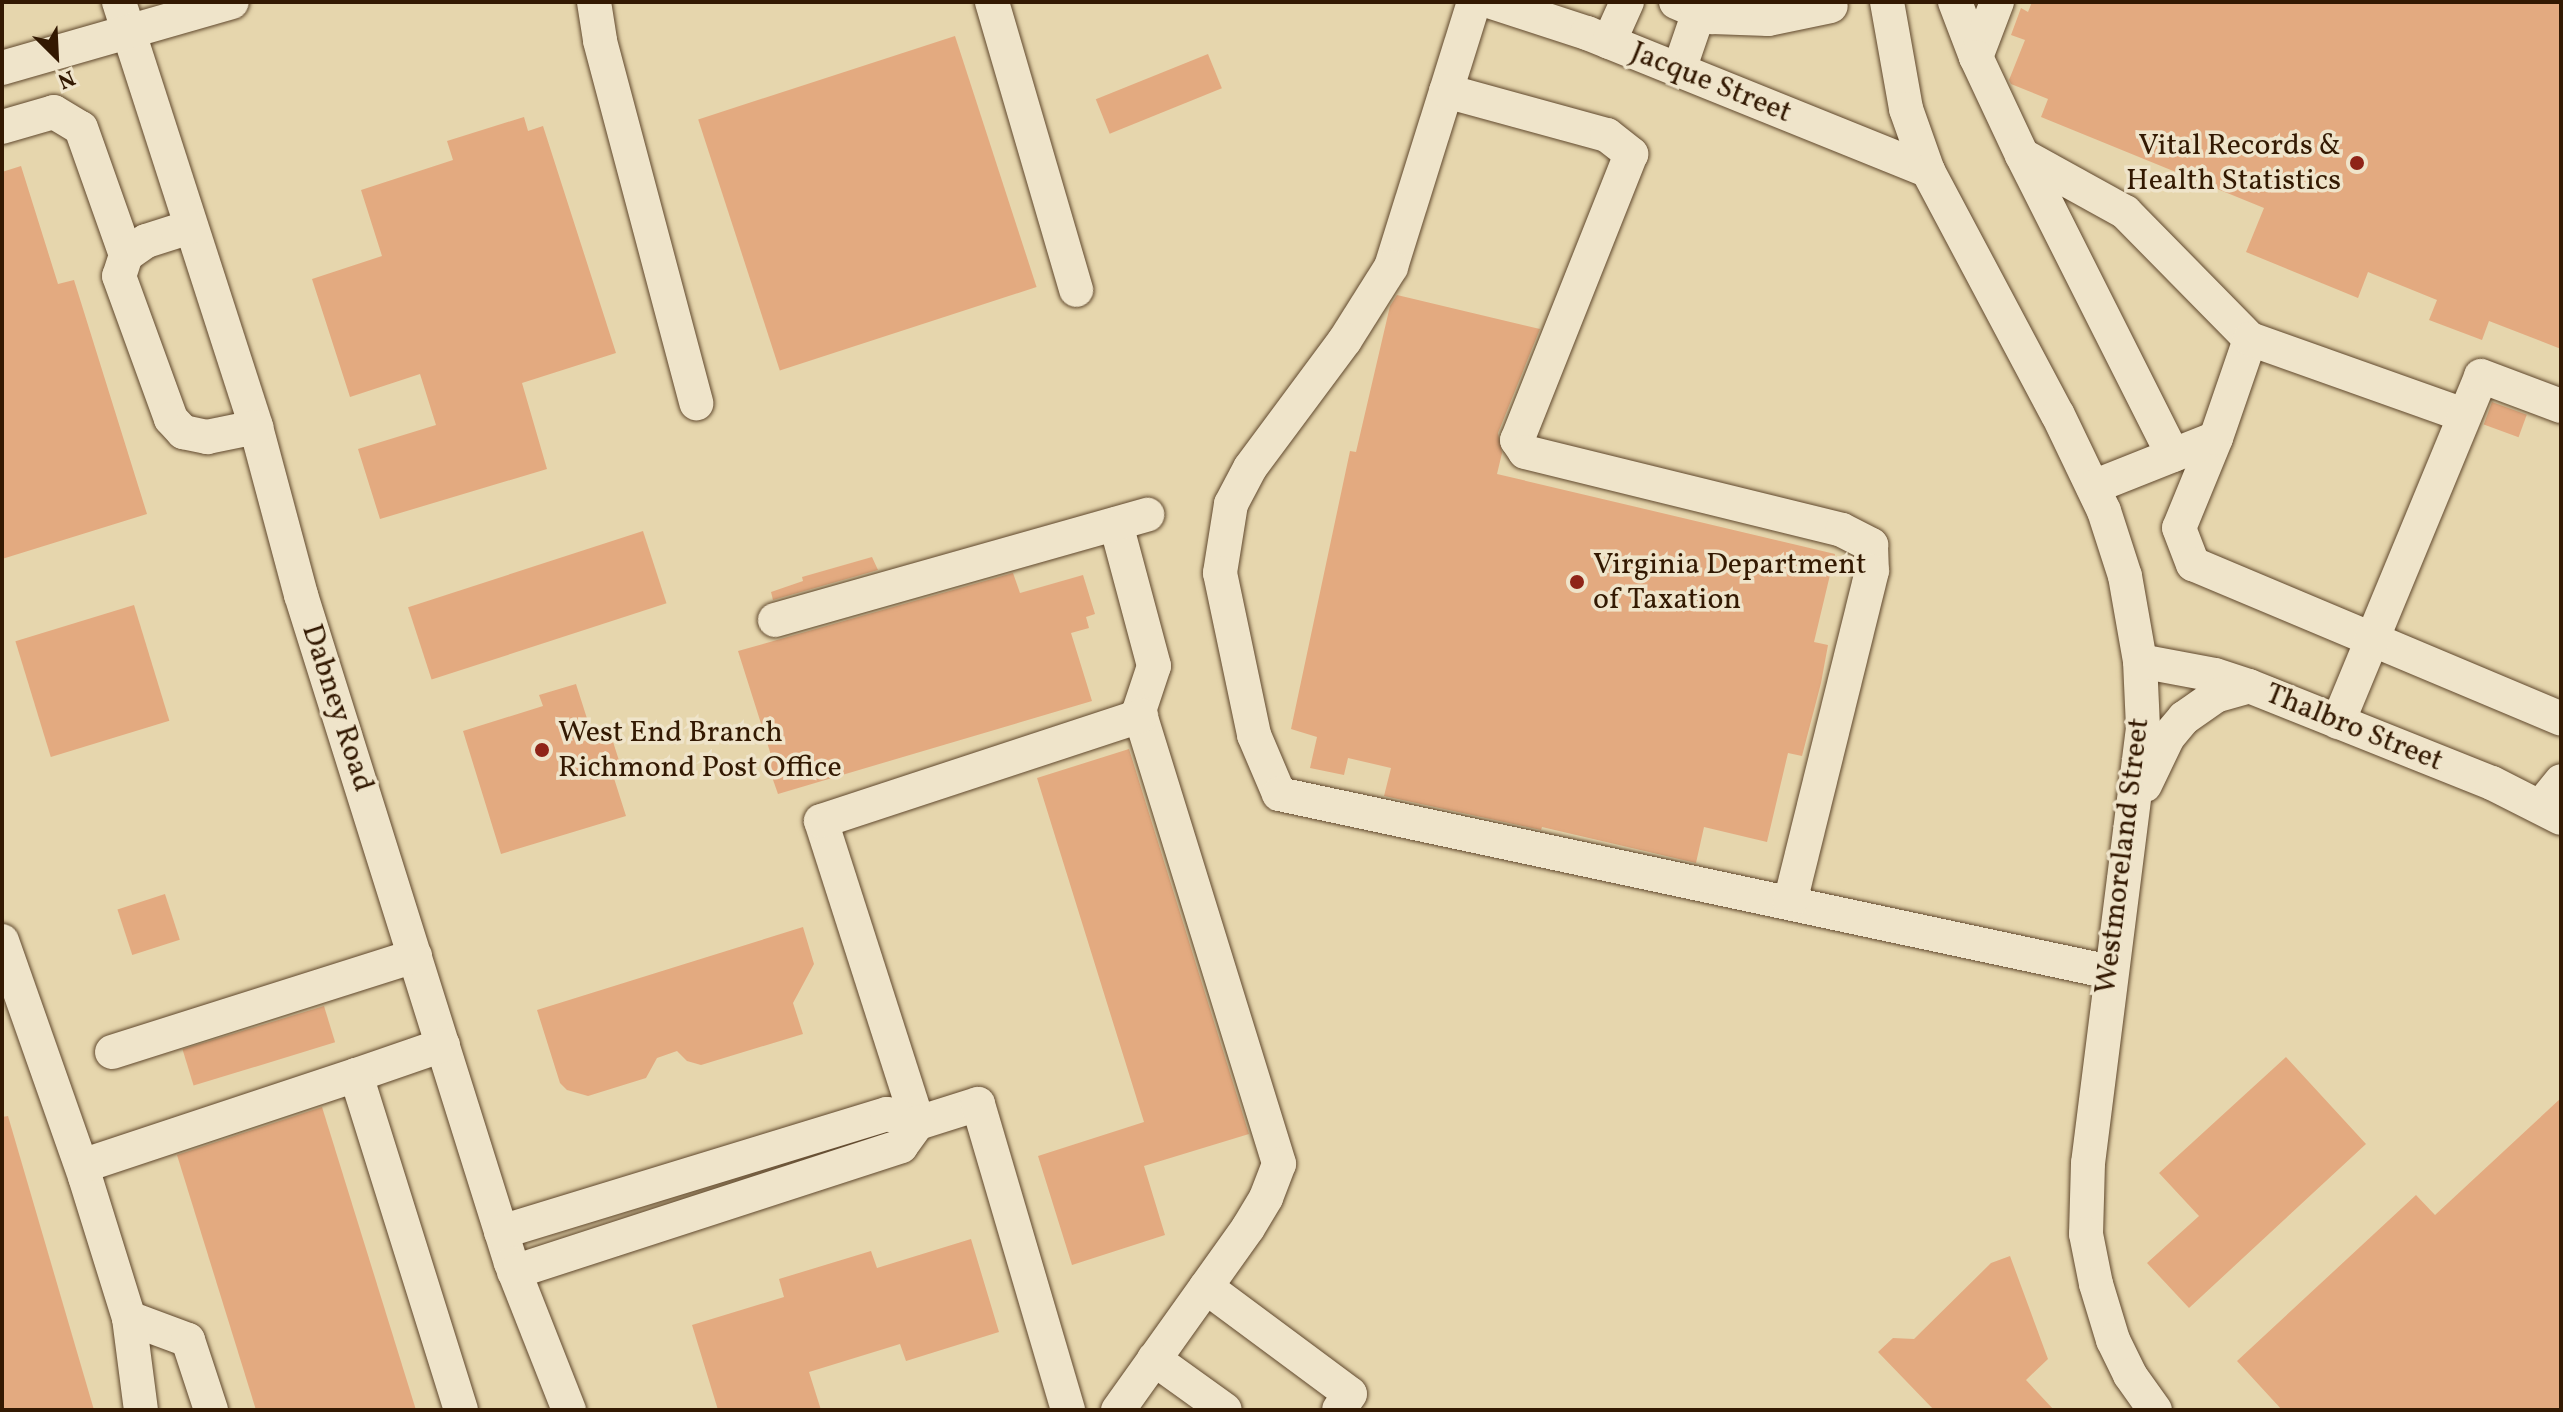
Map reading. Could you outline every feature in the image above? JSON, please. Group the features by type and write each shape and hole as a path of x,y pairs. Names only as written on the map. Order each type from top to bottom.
{"street":[{"path":"2,68 124,16 232,2"},
{"path":"594,2 600,41 696,403"},
{"path":"992,2 1076,290"},
{"path":"1474,2 1391,267 1345,340 1250,468 1231,504 1220,573 1254,735 1279,794 2110,972"},
{"name":"Jacque Street","path":"1492,2 1609,42 1928,171"},
{"path":"1609,42 1627,2"},
{"path":"1955,2 1976,57 2022,155 2173,455"},
{"path":"1976,57 1997,2"},
{"path":"1679,70 1687,7 1712,17 1768,19 1831,4 1887,4"},
{"name":"Westmoreland Street","path":"1887,4 1906,109 1928,171 2058,415 2093,487 2125,576 2140,661 2143,728 2136,803 2110,972 2088,1163 2086,1234 2096,1284 2113,1340 2130,1375 2155,1410"},
{"name":"Dabney Road","path":"124,16 256,427 301,595 501,1232 569,1410"},
{"path":"1446,91 1607,135 1631,154 1517,440 1525,452 1842,530 1871,545 1872,571 1790,903"},
{"path":"2,127 54,112 81,128 126,255"},
{"path":"2022,155 2125,212 2250,339 2464,415"},
{"path":"190,227 146,241 126,255 119,276 171,419 183,432 207,437 256,427"},
{"path":"2250,339 2216,438 2179,528 2193,564 2561,719"},
{"path":"2338,722 2481,376 2561,406"},
{"path":"2093,487 2216,438"},
{"path":"775,620 1132,519 1154,666 1139,711 1279,1164 1266,1198 1118,1410"},
{"name":"Thalbro Street","path":"2140,661 2215,675 2249,686 2554,801"},
{"path":"2136,803 2175,728 2215,696 2249,686"},
{"path":"918,1123 821,821 1141,716"},
{"path":"2,941 14,1015 82,1166 129,1318 141,1410"},
{"path":"112,1052 415,956"},
{"path":"82,1166 443,1045"},
{"path":"356,1075 461,1410"},
{"path":"501,1232 887,1114 918,1123 978,1104 1068,1410"},
{"path":"514,1272 901,1146 918,1123"},
{"path":"1206,1287 1350,1394 1339,1410"},
{"path":"129,1318 188,1340 211,1410"},
{"path":"1154,1359 1225,1410"}],"building":[{"name":"Vital Records & Health Statistics","path":"2032,2 2561,2 2561,349 2489,321 2482,340 2429,320 2437,300 2368,272 2358,298 2246,252 2264,208 2041,117 2048,99 2011,84 2009,80 2025,40 2011,35 2021,8 2028,12"},
{"path":"955,36 1037,287 780,371 698,119"},
{"path":"1208,54 1222,88 1110,134 1096,99"},
{"path":"524,117 528,131 543,126 616,353 522,383 547,469 380,519 358,449 436,425 420,374 350,397 312,279 382,256 361,190 453,160 447,141"},
{"path":"21,166 58,284 74,280 147,514 2,559 2,172"},
{"name":"Virginia Department of Taxation","path":"1397,295 1540,329 1498,433 1502,453 1497,474 1835,554 1814,642 1828,645 1821,683 1802,756 1788,753 1767,842 1704,827 1696,863 1542,827 1541,830 1384,796 1391,768 1348,758 1344,775 1310,768 1317,737 1291,729 1350,451 1356,452 1390,306"},
{"path":"2492,402 2527,415 2519,437 2484,425"},
{"path":"643,531 666,603 432,680 408,607"},
{"path":"872,557 878,570 773,600 771,592 803,581 802,577"},
{"path":"1013,573 1020,593 1083,575 1095,614 1086,617 1089,628 1071,633 1092,701 778,794 765,757 771,755 738,651"},
{"path":"134,605 169,721 51,757 15,641"},
{"name":"West End Branch Richmond Post Office","path":"576,684 591,731 608,726 622,770 612,772 626,816 501,854 463,731 543,706 539,695"},
{"path":"1129,749 1249,1134 1144,1166 1165,1235 1072,1265 1038,1156 1144,1122 1037,778"},
{"path":"165,894 180,940 132,955 117,909"},
{"path":"803,927 814,964 793,1003 803,1034 701,1065 687,1061 677,1051 657,1058 646,1078 588,1096 567,1090 560,1083 537,1010"},
{"path":"324,1006 335,1042 194,1086 182,1049"},
{"path":"2286,1057 2366,1144 2189,1308 2147,1263 2199,1216 2159,1173"},
{"path":"2561,1098 2561,1410 2282,1410 2237,1361 2416,1195 2435,1215"},
{"path":"322,1107 416,1410 256,1410 177,1155"},
{"path":"8,1116 94,1410 2,1410 2,1117"},
{"path":"971,1239 999,1332 906,1361 900,1344 809,1372 821,1410 718,1410 692,1325 784,1297 779,1279 871,1251 877,1268"},
{"path":"2010,1256 2048,1359 2026,1380 2054,1410 1934,1410 1878,1352 1893,1338 1914,1339 1991,1263"}],"place":[{"name":"Vital Records & Health Statistics","path":"2357,163"},
{"name":"Virginia Department of Taxation","path":"1577,582"},
{"name":"West End Branch Richmond Post Office","path":"542,750"}]}
